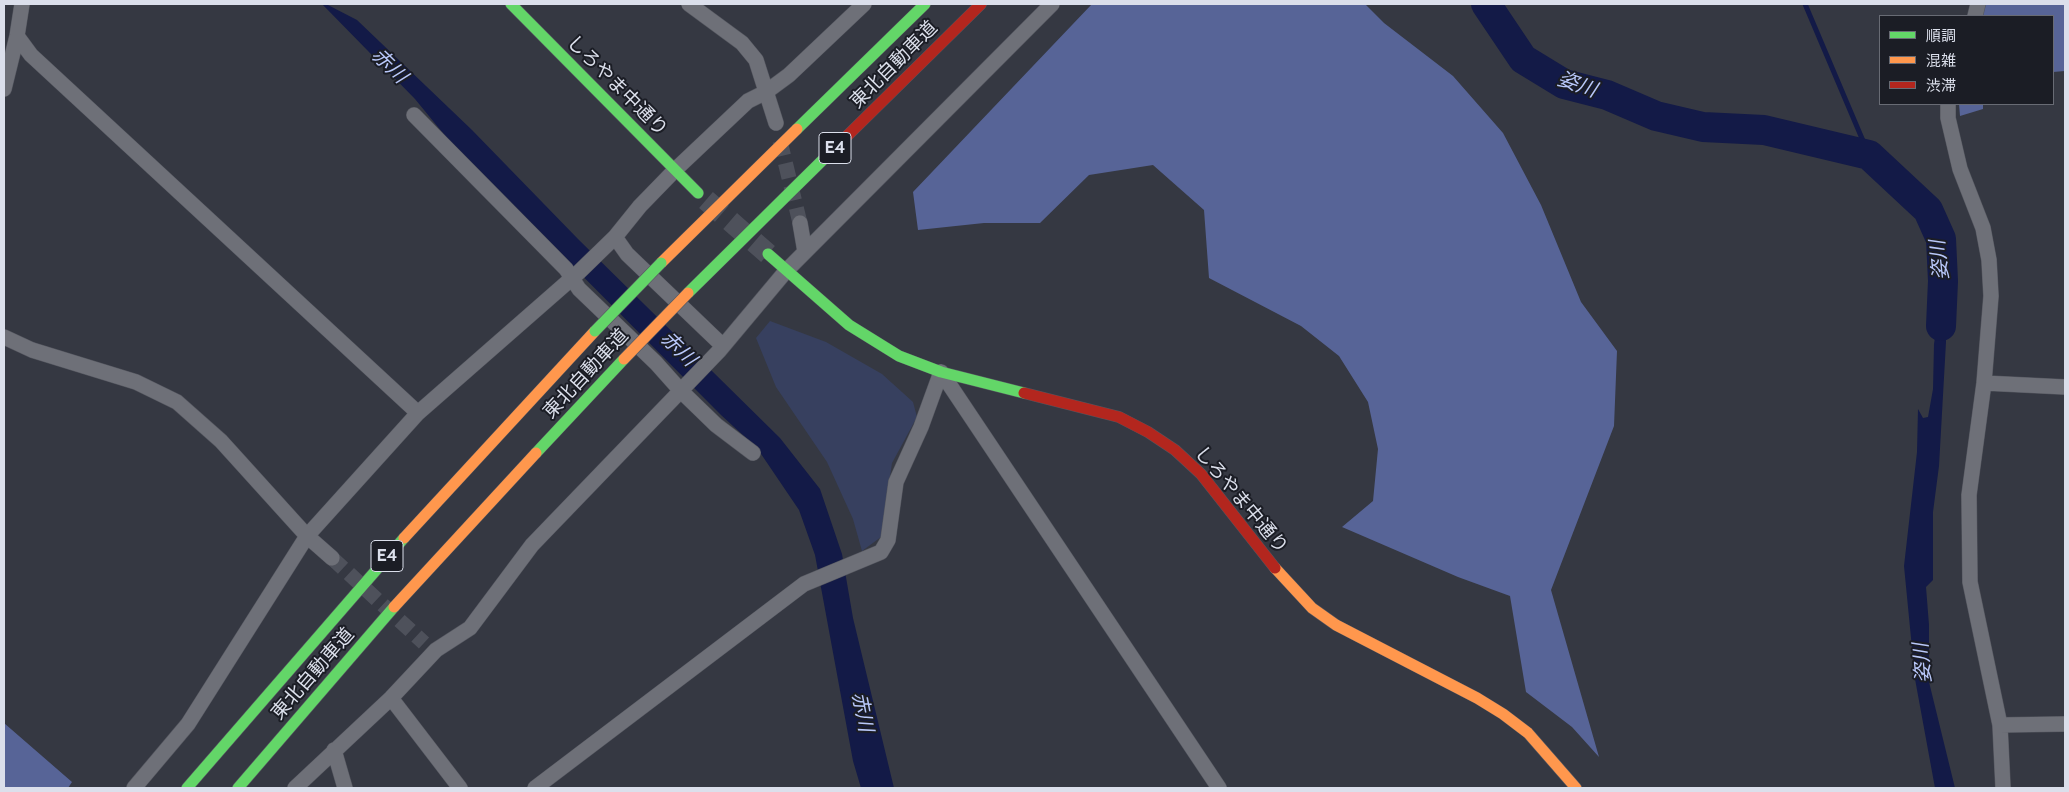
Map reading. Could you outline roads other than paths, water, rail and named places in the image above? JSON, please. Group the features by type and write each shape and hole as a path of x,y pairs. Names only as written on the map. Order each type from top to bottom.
{"main road":[{"name":"しろやま中通り","path":"511,4 698,193"},
{"name":"東北自動車道","path":"187,788 380,564 595,331 660,263 925,4"},
{"name":"東北自動車道","path":"238,788 414,584 624,359 688,293 981,4"},
{"name":"しろやま中通り","path":"768,254 849,325 870,340 899,356 941,372 1119,418 1154,436 1174,450 1200,474 1292,587 1312,608 1336,625 1477,698 1503,714 1528,733 1576,788"}],"street":[{"path":"4,89 11,36 22,4"},
{"path":"689,4 742,43 756,60 776,123"},
{"path":"134,788 188,724 307,536 418,413 575,275 615,237 640,206 676,169 748,102 789,76 864,4"},
{"path":"295,788 391,698 430,647 470,628 532,544 683,389 721,348 786,271 1052,4"},
{"path":"11,36 418,413"},
{"path":"1948,105 1948,118 1960,169 1983,228 1989,260 1991,296 1984,384 1969,495 1970,582 2000,726 2003,788"},
{"path":"414,115 566,269 575,275 580,290 656,362 716,424 753,453"},
{"path":"800,223 805,252"},
{"path":"615,237 627,254 721,348"},
{"path":"4,338 32,350 136,382 177,402 221,441 307,536 332,558"},
{"path":"535,788 804,584 881,552 888,540 896,482 921,427 941,372"},
{"path":"941,372 1219,788"},
{"path":"1984,384 2065,387"},
{"path":"391,698 460,788"},
{"path":"2000,726 2065,724"},
{"path":"334,750 345,788"}],"water":[{"name":"赤川","path":"322,4 326,4 357,20 472,130 578,239 780,438 820,489 842,554 853,618 894,788 861,788 853,761 815,555 799,510 757,448 721,415 456,149 415,99"},
{"path":"1945,271 1946,342 1939,466 1933,512 1933,580 1926,587 1929,625 1929,682 1955,788 1935,788 1915,679 1904,566 1917,452 1918,409 1923,418 1928,417 1933,389 1934,344"}],"waterway":[{"name":"姿川","path":"1486,4 1523,59 1564,84 1607,95 1656,116 1703,127 1764,130 1869,155 1928,210 1941,239 1943,281 1941,326"},
{"path":"1805,4 1869,155"}],"tunnel":[{"path":"780,141 800,223"},
{"path":"706,200 768,254"},
{"path":"332,558 424,643"}]}
